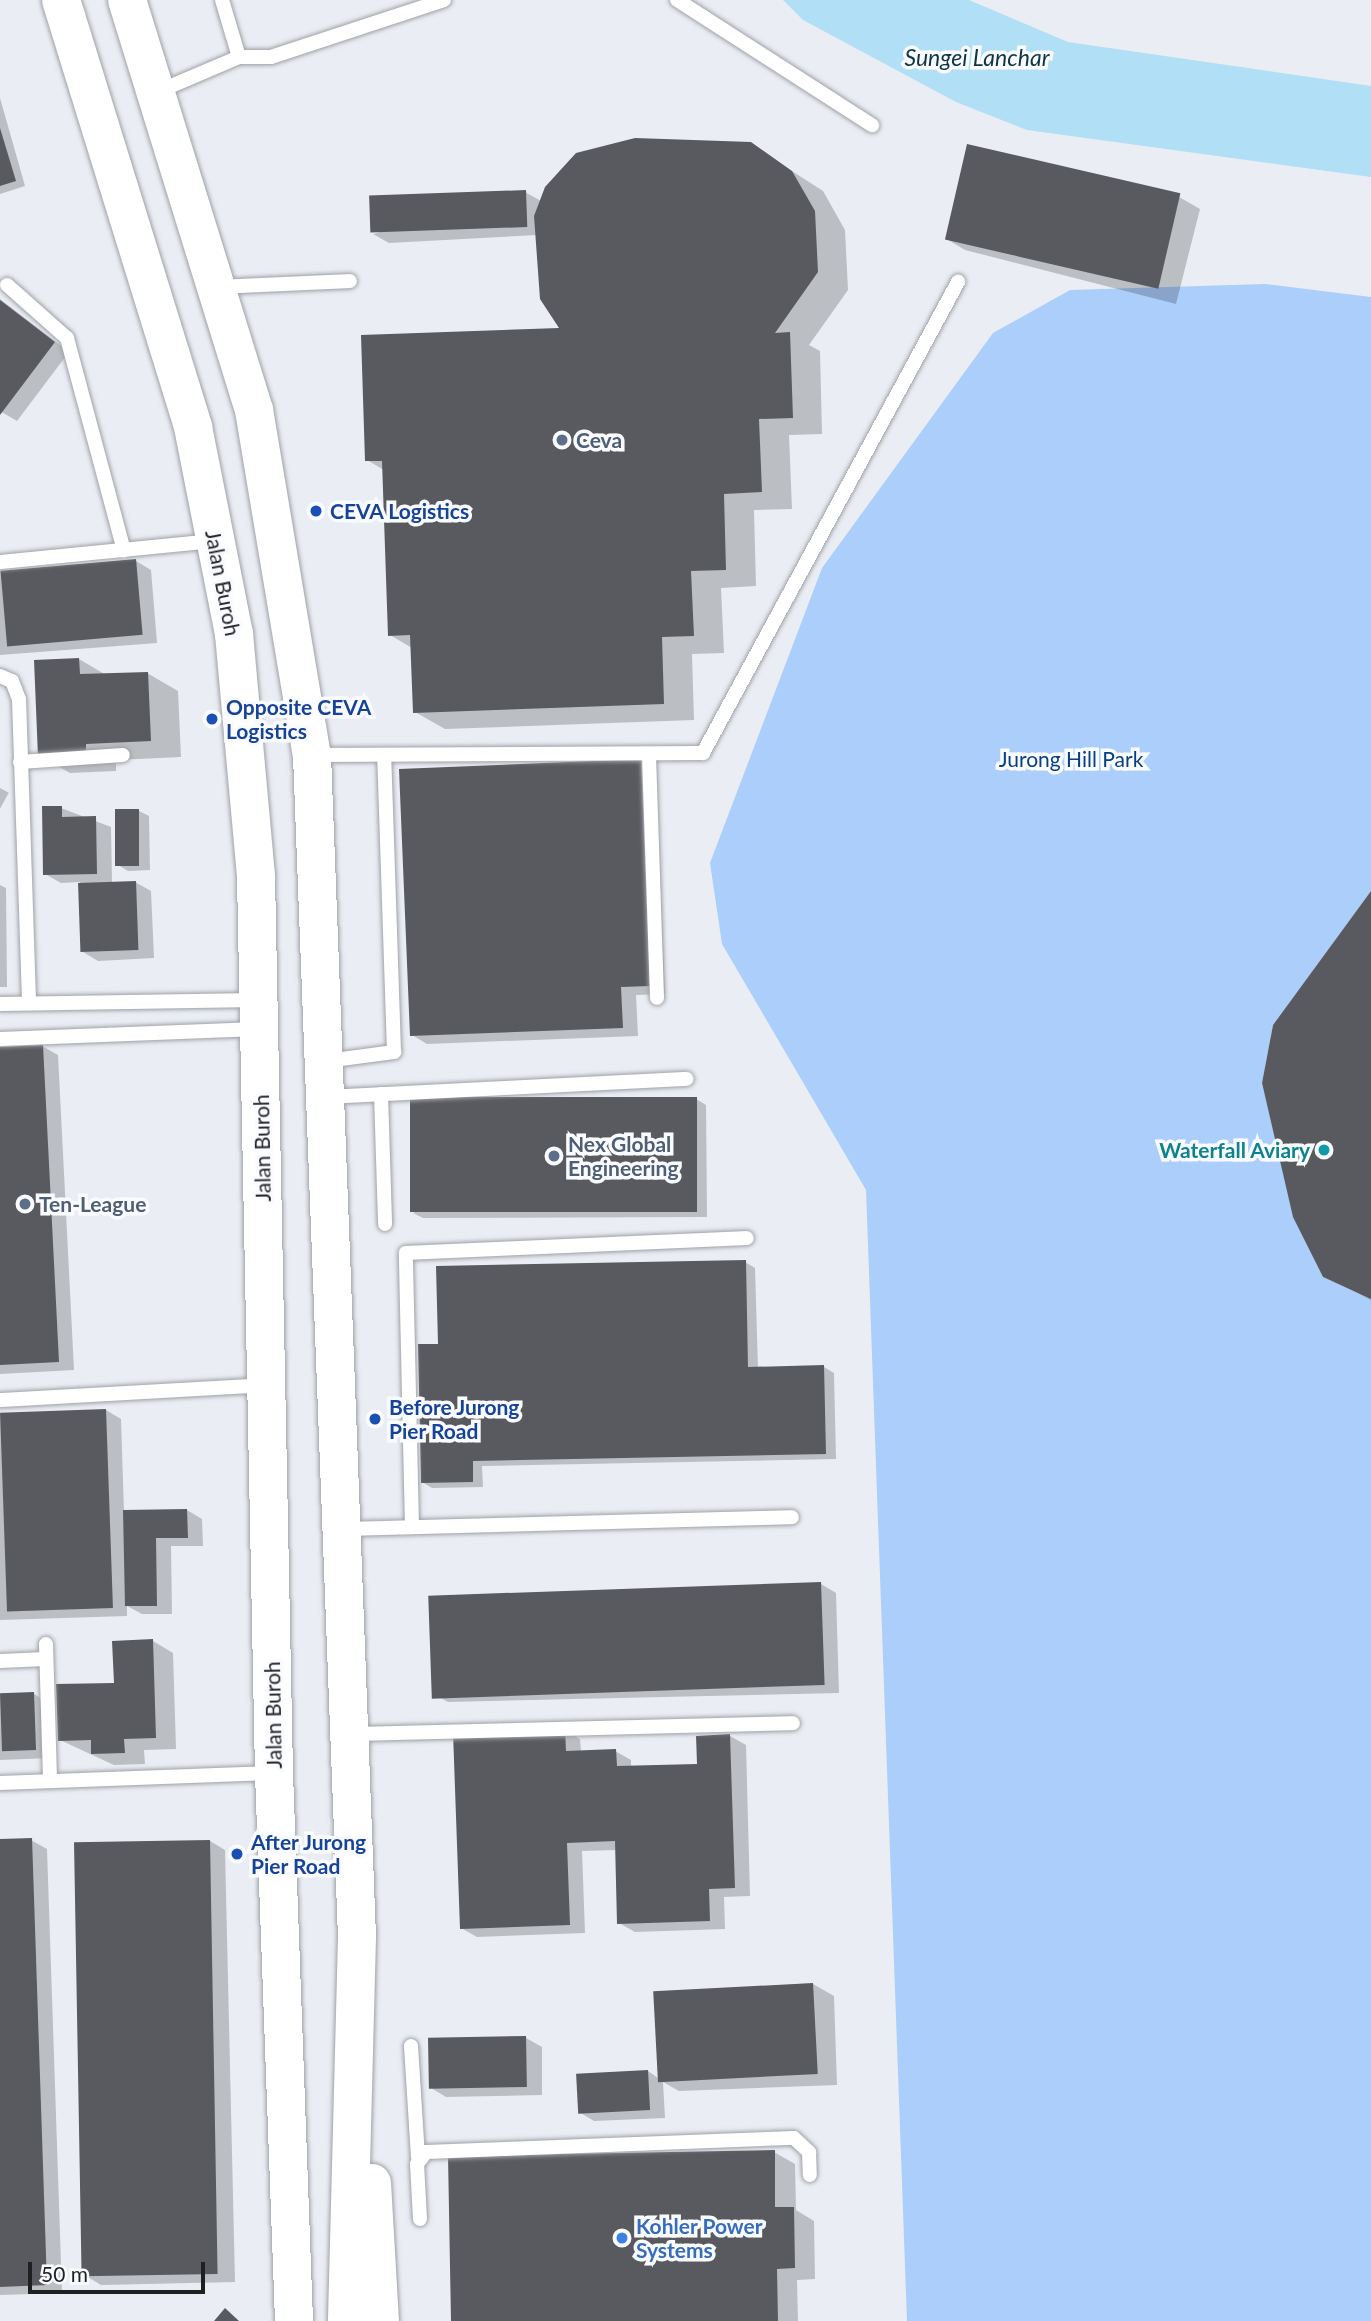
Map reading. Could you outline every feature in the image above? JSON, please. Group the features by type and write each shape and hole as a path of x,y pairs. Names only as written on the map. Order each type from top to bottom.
{"main road":[{"name":"Jalan Buroh","path":"61,0 193,427 234,634 256,876 274,1773 294,2321"},
{"path":"127,0 254,410 295,623 312,755 327,1079 357,1937 380,2321"},
{"path":"348,2321 357,1937"},
{"path":"269,2321 267,2128 282,2031"}],"lane":[{"path":"222,0 239,57"},
{"path":"156,93 239,57 271,57 444,0"},
{"path":"677,0 872,125"},
{"path":"216,287 350,281"},
{"path":"312,755 693,756 711,745 958,282"},
{"path":"8,285 67,338 124,550"},
{"path":"0,562 216,541"},
{"path":"0,676 12,681 19,699 29,1003"},
{"path":"20,762 123,755"},
{"path":"327,1079 394,1052 384,755"},
{"path":"649,756 657,998"},
{"path":"0,1004 29,1003 259,1015"},
{"path":"0,1039 259,1015"},
{"path":"327,1079 381,1094 687,1079"},
{"path":"381,1094 385,1224"},
{"path":"412,1527 406,1253 747,1238"},
{"path":"0,1400 268,1385"},
{"path":"343,1529 792,1517"},
{"path":"0,1661 46,1651 50,1781"},
{"path":"350,1734 793,1723"},
{"path":"0,1783 274,1773"},
{"path":"411,2046 420,2219"},
{"path":"418,2157 794,2138 809,2152 810,2175"}],"green space":[{"name":"Jurong Hill Park","path":"1265,284 1371,297 1371,891 1273,1025 1262,1083 1294,1217 1323,1277 1371,1299 1371,2321 907,2321 866,1190 722,944 710,863 822,568 993,333 1070,290"}],"water":[{"name":"Sungei Lanchar","path":"783,0 969,0 1068,42 1371,86 1371,177 1027,130 956,102 803,20"}],"building":[{"path":"0,128 16,181 0,186"},
{"name":"Ceva","path":"635,138 751,142 792,171 815,211 818,272 775,333 790,332 793,418 759,419 762,492 724,494 726,570 691,571 694,636 662,637 664,704 413,713 410,635 388,636 382,461 365,461 361,335 559,328 540,299 534,216 545,187 576,153"},
{"path":"967,144 1180,193 1158,289 945,239"},
{"path":"526,190 527,227 370,232 369,195"},
{"path":"0,300 55,342 0,415"},
{"path":"136,559 143,635 7,647 1,571"},
{"path":"79,658 80,674 148,672 151,741 86,744 86,755 38,757 34,660"},
{"path":"641,759 650,986 621,987 623,1028 410,1036 399,769"},
{"path":"42,806 62,806 62,817 96,816 97,874 43,875"},
{"path":"115,809 139,809 139,866 115,866"},
{"path":"136,881 138,950 80,952 78,883"},
{"name":"Waterfall Aviary","path":"1371,891 1371,1299 1323,1277 1293,1217 1262,1083 1273,1025"},
{"name":"Ten-League","path":"43,1045 59,1362 0,1365 0,1047"},
{"name":"Nex Global Engineering","path":"410,1097 697,1097 697,1212 410,1212"},
{"path":"746,1260 748,1367 824,1365 826,1454 473,1461 473,1482 421,1483 418,1344 438,1344 436,1266"},
{"path":"106,1409 113,1608 7,1612 0,1413"},
{"path":"187,1509 188,1538 156,1538 157,1606 125,1606 123,1510"},
{"path":"821,1582 825,1685 432,1699 428,1596"},
{"path":"153,1639 156,1738 124,1739 125,1753 91,1754 91,1740 58,1741 56,1684 114,1683 112,1641"},
{"path":"34,1692 36,1750 2,1751 0,1693"},
{"path":"565,1729 566,1751 616,1749 617,1766 697,1764 696,1736 730,1734 735,1888 709,1889 710,1921 617,1924 615,1841 567,1843 570,1925 460,1929 453,1732"},
{"path":"32,1838 47,2285 0,2287 0,1839"},
{"path":"210,1840 218,2274 82,2276 74,1842"},
{"path":"813,1983 818,2074 658,2082 653,1991"},
{"path":"526,2036 527,2087 429,2089 428,2038"},
{"path":"648,2070 650,2110 578,2114 576,2074"},
{"name":"Kohler Power Systems","path":"775,2150 775,2207 794,2207 795,2268 777,2269 778,2321 451,2321 448,2156"},
{"path":"225,2308 239,2321 214,2321"}],"place":[{"name":"Ceva","path":"562,440"},
{"name":"CEVA Logistics","path":"316,511"},
{"name":"Opposite CEVA Logistics","path":"212,719"},
{"name":"Waterfall Aviary","path":"1324,1150"},
{"name":"Nex Global Engineering","path":"554,1156"},
{"name":"Ten-League","path":"25,1204"},
{"name":"Before Jurong Pier Road","path":"375,1419"},
{"name":"After Jurong Pier Road","path":"237,1854"},
{"name":"Kohler Power Systems","path":"622,2238"}]}
